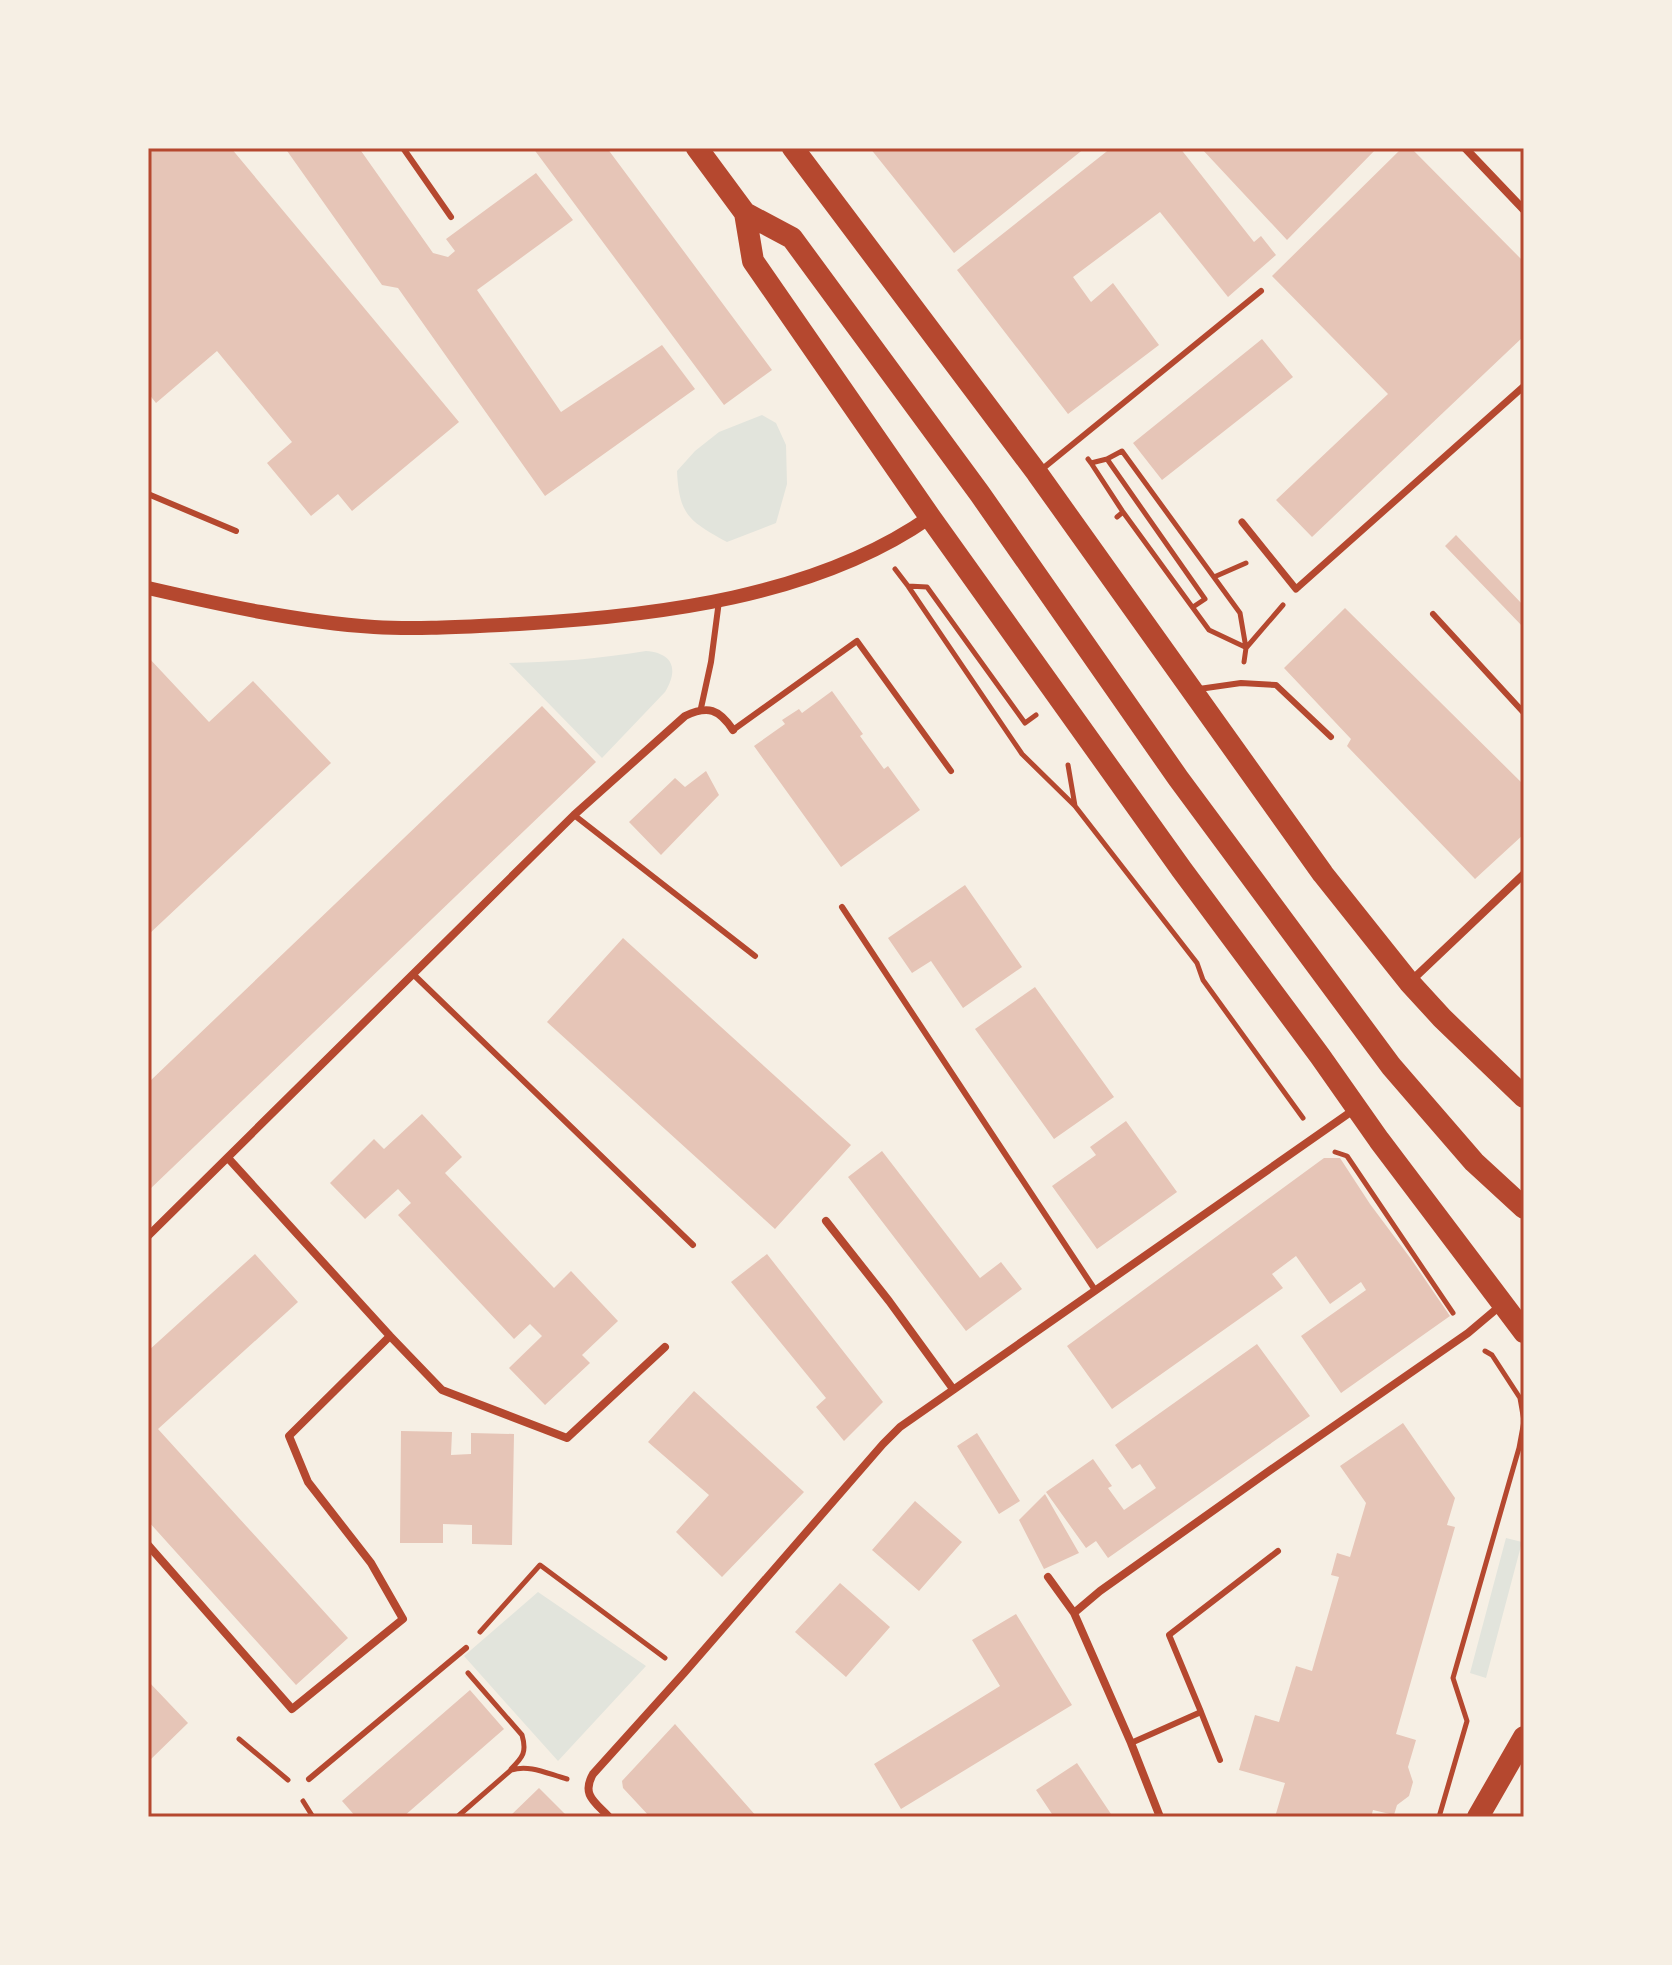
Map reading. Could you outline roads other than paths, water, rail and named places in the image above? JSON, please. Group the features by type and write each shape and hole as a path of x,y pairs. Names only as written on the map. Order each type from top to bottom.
{"highway":[{"path":"697,148 745,213 792,238 980,494 1178,778 1391,1066 1474,1162 1524,1208"},
{"path":"793,148 1037,473 1323,874 1409,982 1524,1097"},
{"path":"745,213 753,261 930,517 1163,844 1524,1332"},
{"path":"1478,1817 1524,1737"}],"street":[{"path":"1465,148 1524,210"},
{"path":"1242,522 1296,589 1524,386"},
{"path":"148,588 264,612 376,627 483,626 610,617 774,588 833,569 883,547 930,517"},
{"path":"148,1236 574,815 685,716 701,708 711,710 726,720 733,730"},
{"path":"1409,982 1524,874"},
{"path":"609,1817 589,1797 587,1784 593,1774 900,1427 1357,1108"},
{"path":"228,1158 442,1390 567,1438 665,1347"},
{"path":"826,1221 953,1389"},
{"path":"1074,1613 1100,1591 1468,1333 1503,1303"},
{"path":"148,1545 292,1709 403,1619 371,1563 308,1482 289,1436 390,1336"},
{"path":"1048,1577 1074,1613 1160,1817"}],"lane":[{"path":"403,148 451,217"},
{"path":"1037,473 1261,291"},
{"path":"148,494 236,531"},
{"path":"701,708 713,652 719,599"},
{"path":"1433,614 1524,713"},
{"path":"733,730 857,641 951,771"},
{"path":"1191,690 1241,683 1276,685 1331,737"},
{"path":"574,815 755,956"},
{"path":"842,907 1095,1290"},
{"path":"413,974 693,1245"},
{"path":"1220,1760 1169,1635 1278,1551"},
{"path":"309,1779 466,1648"},
{"path":"1131,1743 1201,1712"}]}
